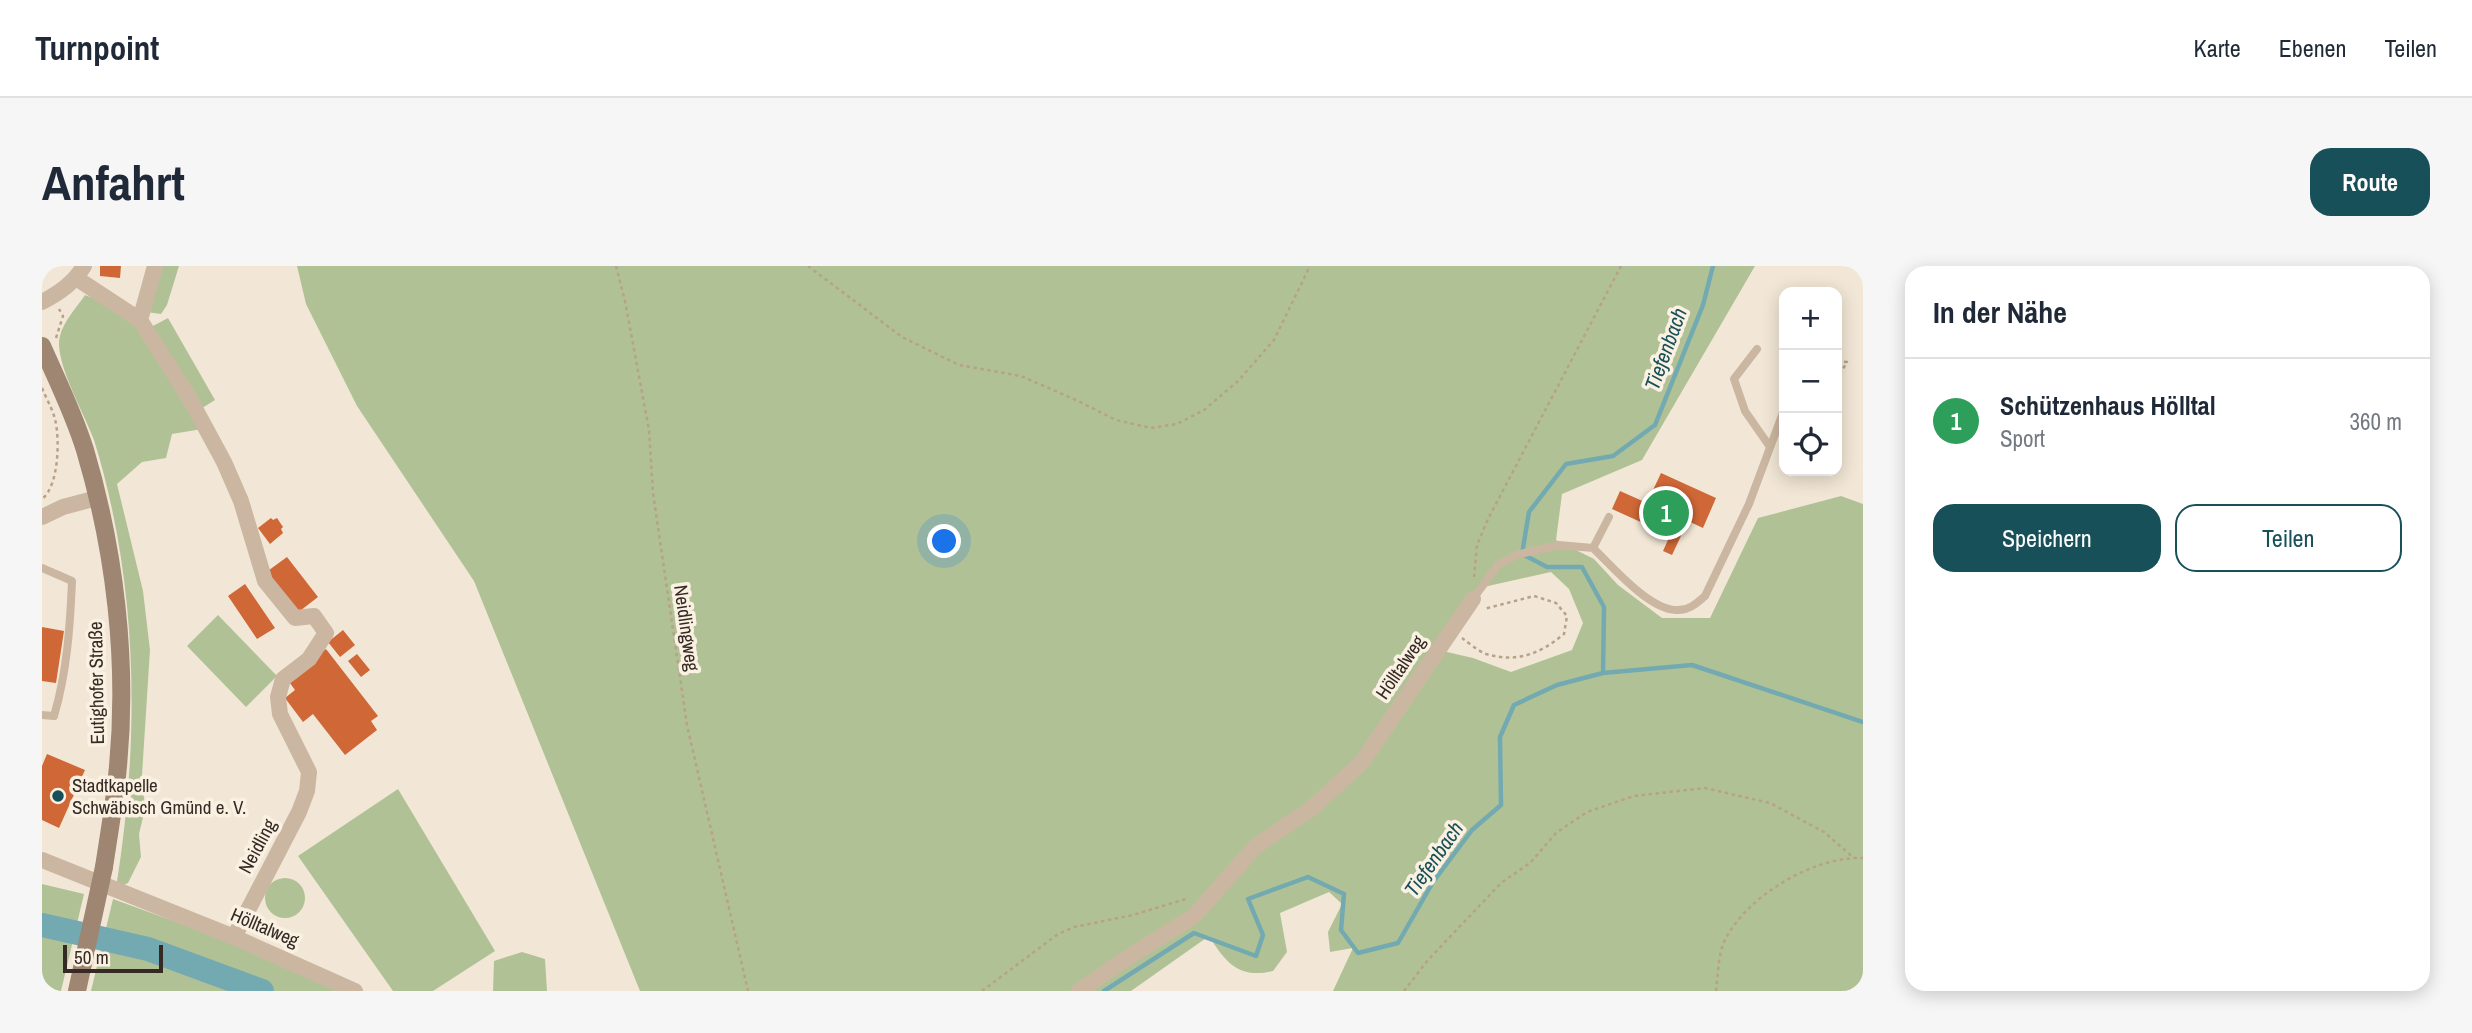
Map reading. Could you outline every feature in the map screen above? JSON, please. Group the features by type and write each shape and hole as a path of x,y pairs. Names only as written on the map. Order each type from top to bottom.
{"street":[{"path":"47,299 80,272 140,320 155,266"},
{"name":"Neidling","path":"140,320 191,401 224,462 241,501 265,581 295,618 314,616 326,633 309,659 283,679 278,697 280,714 309,772 307,791 299,812 234,937"},
{"name":"Eutighofer Straße","path":"42,346 49,381 85,450 113,578 121,660 118,766 104,867 77,991"},
{"path":"42,517 97,498"},
{"name":"Hölltalweg","path":"1079,991 1194,916 1256,846 1312,808 1362,762 1451,630 1478,604"},
{"name":"Hölltalweg","path":"47,862 234,937 355,991"}],"lane":[{"path":"1757,349 1734,379 1745,411 1770,447"},
{"path":"1478,604 1498,565 1516,555 1559,545 1593,548 1639,592 1667,609 1677,610 1696,604 1705,596 1749,504 1783,413"},
{"path":"1593,548 1609,517"},
{"path":"42,568 72,581 70,631 62,688 54,716 42,715"}],"path":[{"name":"Neidlingweg","path":"615,266 625,301 649,430 653,493 687,725 748,991"},
{"path":"808,266 902,337 959,365 1021,376 1116,420 1151,428 1177,424 1204,410 1238,381 1274,340 1310,266"},
{"path":"1451,630 1483,653 1513,658 1545,650 1564,634 1567,616 1556,603 1534,596 1478,604 1477,545 1488,519 1621,266"},
{"path":"42,346 56,338 63,316 47,299"},
{"path":"42,499 51,489 57,460 57,430 49,381"},
{"path":"1404,991 1427,960 1492,892 1530,863 1556,833 1587,813 1634,796 1705,788 1770,803 1824,832 1854,858"},
{"path":"1716,991 1723,944 1743,912 1775,887 1817,865 1863,858"},
{"path":"982,991 1058,934 1074,927 1133,915 1194,897"}],"green space":[{"path":"159,266 179,266 167,305 161,314 146,312"},
{"path":"297,266 1755,266 1642,460 1562,494 1556,540 1594,559 1618,585 1662,618 1710,618 1758,518 1841,496 1863,504 1863,991 1333,991 1353,948 1330,952 1328,932 1342,904 1329,892 1280,913 1287,952 1273,971 1261,973 1242,971 1235,967 1221,954 1209,936 1131,991 640,991 474,581 357,406 306,304","holes":["1551,572 1569,589 1583,623 1572,650 1511,672 1473,658 1434,649 1479,588"]},
{"path":"85,295 119,308 140,326 202,429 172,434 166,458 142,462 117,484 143,591 150,650 142,775 145,809 139,834 141,857 128,883 116,888 129,776 131,663 127,606 109,495 94,440 65,373 59,346 64,325"},
{"path":"168,318 215,400 199,410 151,327"},
{"path":"218,615 277,676 246,707 187,646"},
{"path":"398,789 495,951 433,991 393,991 298,856"},
{"path":"285,878 293,879 299,884 304,890 304,906 299,912 293,917 285,918 277,917 271,912 266,906 265,898 266,890 271,884 277,879"},
{"path":"42,884 84,894 61,991 42,991"},
{"path":"113,899 245,947 340,991 91,991"},
{"path":"522,952 545,959 547,991 493,991 494,961"}],"building":[{"path":"100,266 121,266 120,278 100,276"},
{"path":"1661,473 1716,498 1703,528 1688,521 1672,555 1663,551 1672,531 1648,517 1645,524 1612,509 1620,491 1647,503"},
{"path":"271,518 277,518 283,527 283,533 270,544 258,528"},
{"path":"287,557 318,597 296,614 265,573"},
{"path":"245,584 275,628 257,639 228,596"},
{"path":"42,627 64,631 56,683 42,681"},
{"path":"343,630 355,645 340,657 328,642"},
{"path":"326,649 378,716 371,721 377,730 345,755 313,714 303,722 285,698 295,690 287,679"},
{"path":"357,654 370,670 361,677 348,661"},
{"name":"Stadtkapelle Schwäbisch Gmünd e. V.","path":"47,754 85,770 59,828 42,820 42,766"}],"waterway":[{"name":"Tiefenbach","path":"1104,991 1194,933 1256,956 1263,935 1248,899 1308,877 1344,894 1341,930 1358,953 1398,943 1433,882 1472,830 1501,805 1500,737 1514,705 1557,685 1603,673 1604,607 1582,567 1547,567 1522,554 1529,512 1566,464 1613,456 1655,425 1703,305 1713,266"},
{"path":"1603,673 1692,665 1863,722"},
{"path":"42,925 148,949 262,991"}],"place":[{"name":"Schützenhaus Hölltal","path":"1666,513"},
{"name":"Stadtkapelle Schwäbisch Gmünd e. V.","path":"58,796"}]}
